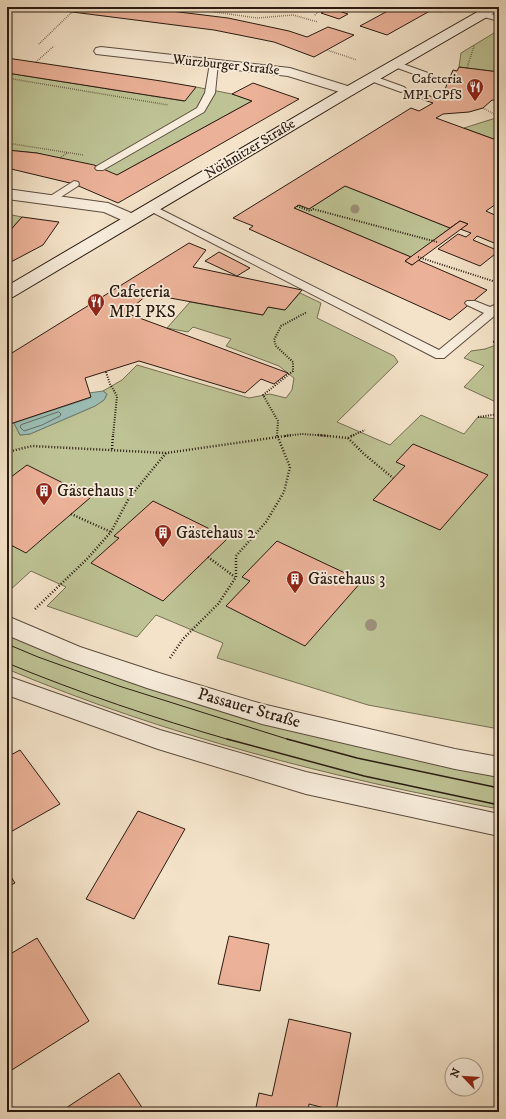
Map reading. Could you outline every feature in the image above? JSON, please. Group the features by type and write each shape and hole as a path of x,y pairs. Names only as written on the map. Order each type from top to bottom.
{"street":[{"name":"Nöthnitzer Straße","path":"7,293 371,78 491,9"},
{"name":"Würzburger Straße","path":"101,51 290,72 349,91"},
{"path":"7,194 108,208 132,219"},
{"name":"Passauer Straße","path":"11,627 72,653 155,681 262,714 454,760 499,767"},
{"path":"7,685 23,692 158,739 306,783 499,825"}],"lane":[{"path":"491,9 499,8"},
{"path":"491,9 499,19"},
{"path":"100,168 193,118 200,110 210,93 214,63"},
{"path":"395,64 424,75"},
{"path":"371,78 401,89"},
{"path":"49,200 74,184"},
{"path":"152,208 440,355 495,309"},
{"path":"471,303 495,309"}],"path":[{"path":"180,7 257,18 293,15 318,22"},
{"path":"315,15 323,7"},
{"path":"39,44 72,12"},
{"path":"467,68 474,45"},
{"path":"36,62 54,46"},
{"path":"327,50 360,61"},
{"path":"7,78 200,110"},
{"path":"483,108 499,117"},
{"path":"7,143 67,152 111,161"},
{"path":"60,158 67,152"},
{"path":"297,206 310,211 313,209 437,242"},
{"path":"418,256 499,283"},
{"path":"155,681 183,639 218,604 236,577 236,556 266,522 284,492 290,468 277,436 278,421 263,395 270,387 284,380 293,371 293,362 276,346 274,340 281,326 333,300"},
{"path":"106,372 110,384 117,396 112,449"},
{"path":"478,417 499,414"},
{"path":"7,452 32,446 166,453 277,436 302,434 348,438 365,430"},
{"path":"348,438 364,454 393,478"},
{"path":"11,627 88,558 111,532 129,498 166,453"},
{"path":"72,514 111,532"},
{"path":"208,557 236,577"}],"green space":[{"path":"494,33 499,35 499,72 459,67 461,53"},
{"path":"7,73 184,101 196,87 232,94 252,101 117,175 37,153 7,150"},
{"path":"499,117 499,141 464,128"},
{"path":"345,186 450,228 411,257 294,208 299,205 309,209"},
{"path":"7,214 22,217 7,234"},
{"path":"300,293 321,303 317,318 394,356 398,362 337,422 390,445 421,415 464,434 478,417 499,419 499,729 368,705 217,658 223,643 156,615 137,637 47,606 66,587 31,571 10,590 7,589 7,425 14,423 20,435 30,434 95,406 104,400 107,394 103,391 122,380 137,365 249,398 270,394 286,398 292,390 294,378 279,366 226,346 231,339 193,327 188,332 167,328 190,302 263,315 268,307 285,310"},
{"path":"499,344 498,403 464,387 484,366 464,358 471,351 485,349"},
{"path":"7,634 499,774 499,809 374,783 249,752 188,734 66,693 7,669"}],"water":[{"path":"103,391 107,394 104,400 95,406 30,434 20,435 14,423 90,398 89,393"}],"building":[{"path":"33,7 138,7 228,18 289,31 307,37 328,27 354,35 314,57 274,42 214,30"},
{"path":"395,7 437,7 387,35 360,26"},
{"path":"330,8 348,14 339,19 321,13"},
{"path":"7,58 196,87 185,101 7,73"},
{"path":"459,67 499,72 499,101 492,100 483,108 469,112 443,114 436,118 499,141 499,202 486,211 499,217 499,245 477,236 473,240 499,251 480,266 438,249 458,234 466,237 471,233 460,229 468,224 460,221 450,228 345,186 309,209 299,205 294,208 411,257 405,261 412,265 418,260 487,290 450,320 249,229 253,226 233,218 411,108 419,111 433,103 421,99 427,95 439,99 446,94 443,94 453,70 457,71"},
{"path":"253,83 299,99 118,203 74,184 7,168 7,150 37,153 94,165 117,175 252,101 232,94"},
{"path":"22,217 59,222 43,245 7,264 7,234"},
{"path":"460,221 468,224 412,265 405,261"},
{"path":"189,243 206,250 193,267 302,290 285,310 268,307 263,315 148,294 126,313 288,373 274,384 261,379 245,393 139,361 85,378 91,397 7,425 7,356"},
{"path":"219,252 250,268 237,276 205,261"},
{"path":"413,444 488,475 440,530 373,500 405,466 396,462"},
{"name":"Gästehaus 1","path":"27,465 91,497 26,553 7,543 7,480"},
{"name":"Gästehaus 2","path":"153,501 228,538 163,601 91,563 119,538 114,536"},
{"name":"Gästehaus 3","path":"277,541 362,581 305,646 226,606 250,581 242,577"},
{"path":"20,750 60,804 7,834 7,757"},
{"path":"138,811 185,829 134,919 86,899"},
{"path":"7,871 15,883 7,887"},
{"path":"229,936 269,944 260,991 218,984"},
{"path":"37,938 89,1021 7,1073 7,956"},
{"path":"289,1019 351,1033 336,1111 309,1104 308,1112 255,1112 259,1093 272,1096"},
{"path":"119,1073 145,1112 60,1112"}],"tram line":[{"path":"7,644 38,657 119,686 290,740"},
{"path":"7,663 62,685 117,704 230,740"},
{"path":"227,739 364,776 499,805"},
{"path":"287,739 357,758 499,788"}],"place":[{"name":"Cafeteria MPI CPfS","path":"475,102"},
{"name":"Cafeteria MPI PKS","path":"96,317"},
{"name":"Gästehaus 1","path":"44,506"},
{"name":"Gästehaus 2","path":"163,548"},
{"name":"Gästehaus 3","path":"295,594"}]}
